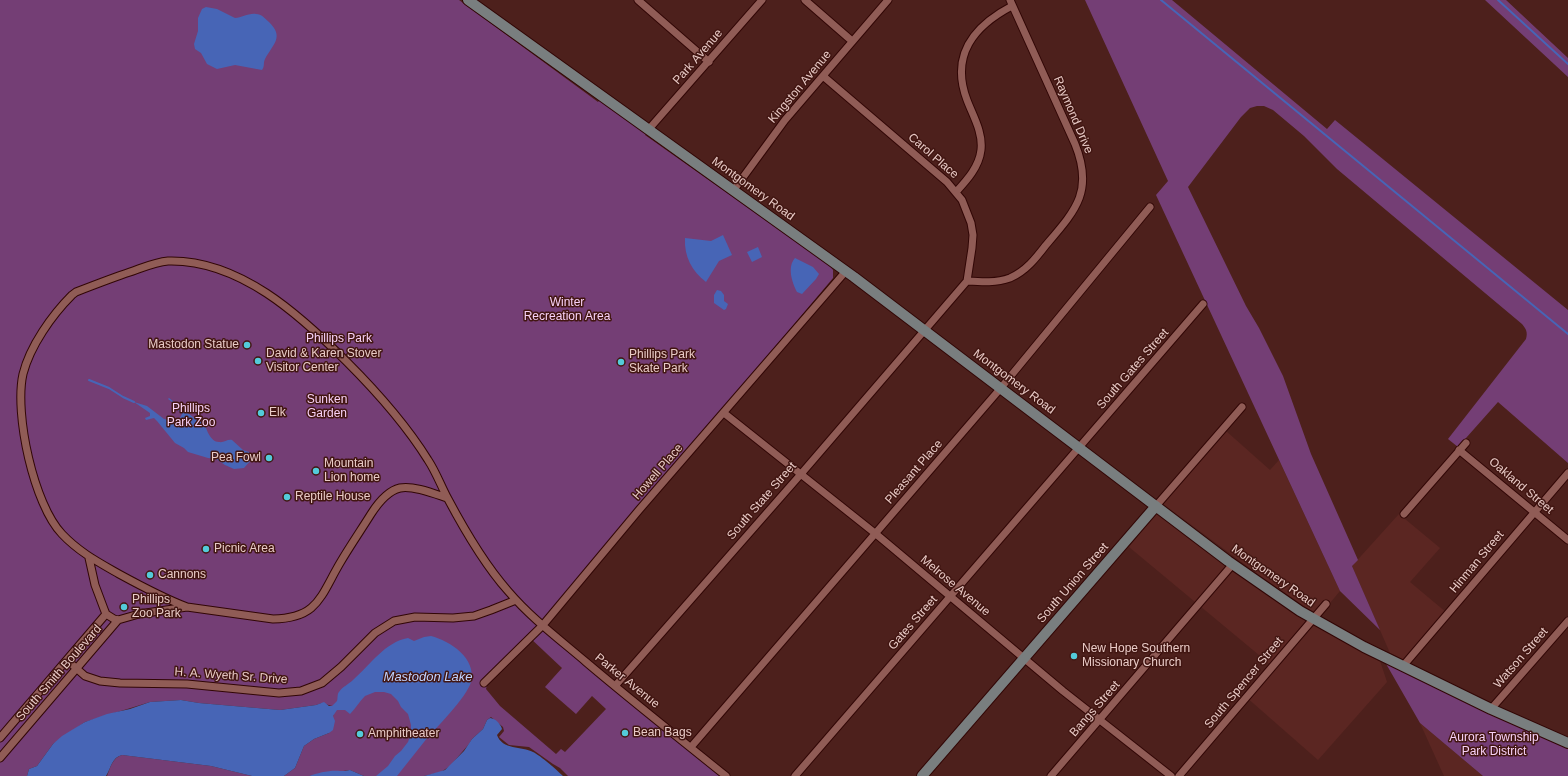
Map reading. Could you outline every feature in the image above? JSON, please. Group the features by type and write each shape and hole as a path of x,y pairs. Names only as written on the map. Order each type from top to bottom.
{"street":[{"name":"Montgomery Road","path":"468,0 846,271 1233,564 1313,619 1402,666 1491,709 1568,743"},
{"path":"638,0 709,62"},
{"name":"Park Avenue","path":"649,129 762,0"},
{"path":"805,0 852,41"},
{"name":"Kingston Avenue","path":"733,191 785,120 888,0"},
{"path":"956,192 974,169 981,152 981,143 976,122 963,87 961,75 962,62 966,51 978,30 1011,3"},
{"name":"Raymond Drive","path":"967,281 1000,281 1016,275 1029,266 1076,208 1082,189 1084,171 1078,150 1011,3"},
{"name":"Carol Place","path":"823,76 947,182 956,192 968,212 973,234 967,281"},
{"name":"Pleasant Place","path":"691,748 1000,389 1150,207"},
{"name":"Parker Avenue","path":"187,607 144,588 89,558 62,534 43,504 34,482 23,423 21,395 24,373 32,352 51,319 76,292 144,267 165,261 184,262 223,272 255,286 268,294 301,320 340,354 403,422 431,464 447,498 489,567 516,600 615,686 726,776"},
{"name":"Howell Place","path":"484,683 543,625 639,510 846,271"},
{"path":"925,330 967,281"},
{"name":"South Gates Street","path":"1079,448 1203,304"},
{"name":"South State Street","path":"615,686 925,330"},
{"name":"South Union Street","path":"922,776 1242,407"},
{"name":"Melrose Avenue","path":"724,412 876,534 1063,691 1171,776"},
{"path":"1404,514 1466,442"},
{"name":"Gates Street","path":"795,776 1079,448"},
{"name":"Oakland Street","path":"1459,450 1568,540"},
{"name":"Hinman Street","path":"1402,666 1568,473"},
{"path":"89,558 95,585 106,614 114,619 118,620 138,614 187,607 282,619 302,614 320,600 339,564 358,534 377,505 388,494 401,487 409,487 447,498"},
{"name":"Bangs Street","path":"1051,776 1233,564"},
{"name":"H. A. Wyeth Sr. Drive","path":"67,660 85,676 100,681 187,684 279,693 301,691 322,683 341,667 375,633 394,621 415,617 453,618 474,616 516,600"},
{"name":"South Spencer Street","path":"1179,776 1326,604"},
{"name":"South Smith Boulevard","path":"0,738 106,614"},
{"name":"South Smith Boulevard","path":"0,758 118,620"},
{"name":"Watson Street","path":"1491,709 1568,621"}],"shaded area":[{"path":"1226,431 1270,470 1279,460 1340,591 1319,616 1266,580 1163,504"},
{"path":"1157,512 1262,589 1319,628 1380,661 1387,682 1318,760 1245,696 1271,665 1129,547"},
{"path":"1399,514 1440,548 1410,582 1447,613 1406,661 1390,653 1352,566"},
{"path":"1420,723 1483,776 1444,776"}],"green space":[{"name":"Phillips Park","path":"0,0 459,0 598,102 601,98 649,129 645,135 829,265 833,270 833,278 542,623 724,776 568,776 560,768 529,747 509,745 499,737 504,731 503,727 491,717 487,720 483,729 472,739 450,766 441,772 424,776 364,776 350,770 309,776 284,776 295,768 304,746 314,739 329,733 334,712 332,706 322,703 280,710 181,700 150,702 85,722 53,744 37,766 29,769 27,776 0,776","holes":["528,636 562,668 545,687 576,714 592,696 606,709 565,752 561,749 556,754 500,706 486,689 490,673"]},
{"path":"1085,0 1172,0 1327,129 1335,120 1568,310 1568,463 1498,402 1458,447 1448,439 1526,339 1527,334 1525,327 1522,324 1337,169 1304,136 1273,110 1264,106 1250,108 1241,117 1188,187 1246,306 1259,328 1283,376 1311,454 1358,560 1352,566 1380,630 1340,591 1156,195 1168,181"},
{"path":"1485,0 1506,0 1568,58 1568,77"},
{"name":"Aurora Township Park District","path":"1381,655 1568,744 1568,776 1483,776 1420,723"},
{"path":"122,755 211,766 252,776 107,776 114,760"}],"water":[{"path":"206,7 217,9 235,18 250,14 258,14 263,16 274,27 277,36 276,40 265,59 262,70 235,65 217,69 207,64 201,53 195,49 194,44 198,31 198,18 202,9"},
{"path":"723,235 732,255 719,261 706,282 701,278 690,263 686,251 685,238 711,241"},
{"path":"758,247 762,257 752,262 747,252"},
{"path":"795,258 813,267 819,274 802,294 797,292 791,275 791,266"},
{"path":"717,290 721,291 724,295 724,301 728,304 724,310 714,303 714,295"},
{"path":"169,398 198,421 204,422 213,440 221,442 232,440 243,450 249,452 252,459 244,468 234,469 216,459 188,452 175,443 154,418 146,420 145,418 150,416 150,413 134,402 147,406 164,419 175,421 180,418 182,414 175,404 168,399"},
{"name":"Mastodon Lake","path":"431,636 454,646 466,658 472,673 471,682 464,696 397,776 376,776 388,766 408,742 411,734 411,725 408,714 391,694 375,692 365,696 350,714 345,710 337,710 333,716 335,721 333,730 314,739 304,746 295,768 284,776 252,776 211,766 122,755 114,760 106,776 27,776 29,769 37,766 53,744 62,736 85,722 150,702 181,700 280,710 316,705 324,702 329,706 332,706 337,701 340,690 392,644 408,638 414,641"},
{"path":"490,718 499,723 502,729 497,735 503,743 533,752 563,776 424,776 445,770 464,751 472,739 483,729 487,720"},
{"path":"350,770 364,776 309,776 328,771"}],"waterway":[{"path":"1161,0 1568,334"},
{"path":"1498,0 1568,64"},
{"path":"89,380 109,388 134,402"}],"place":[{"name":"Mastodon Statue","path":"247,345"},
{"name":"David & Karen Stover Visitor Center","path":"258,361"},
{"name":"Phillips Park Skate Park","path":"621,362"},
{"name":"Elk","path":"261,413"},
{"name":"Pea Fowl","path":"269,458"},
{"name":"Mountain Lion home","path":"316,471"},
{"name":"Reptile House","path":"287,497"},
{"name":"Picnic Area","path":"206,549"},
{"name":"Cannons","path":"150,575"},
{"name":"Phillips Zoo Park","path":"124,607"},
{"name":"New Hope Southern Missionary Church","path":"1074,656"},
{"name":"Bean Bags","path":"625,733"},
{"name":"Amphitheater","path":"360,734"}],"park label":[{"name":"Winter Recreation Area","path":"567,310"},
{"name":"Sunken Garden","path":"327,407"},
{"name":"Phillips Park Zoo","path":"191,416"}]}
